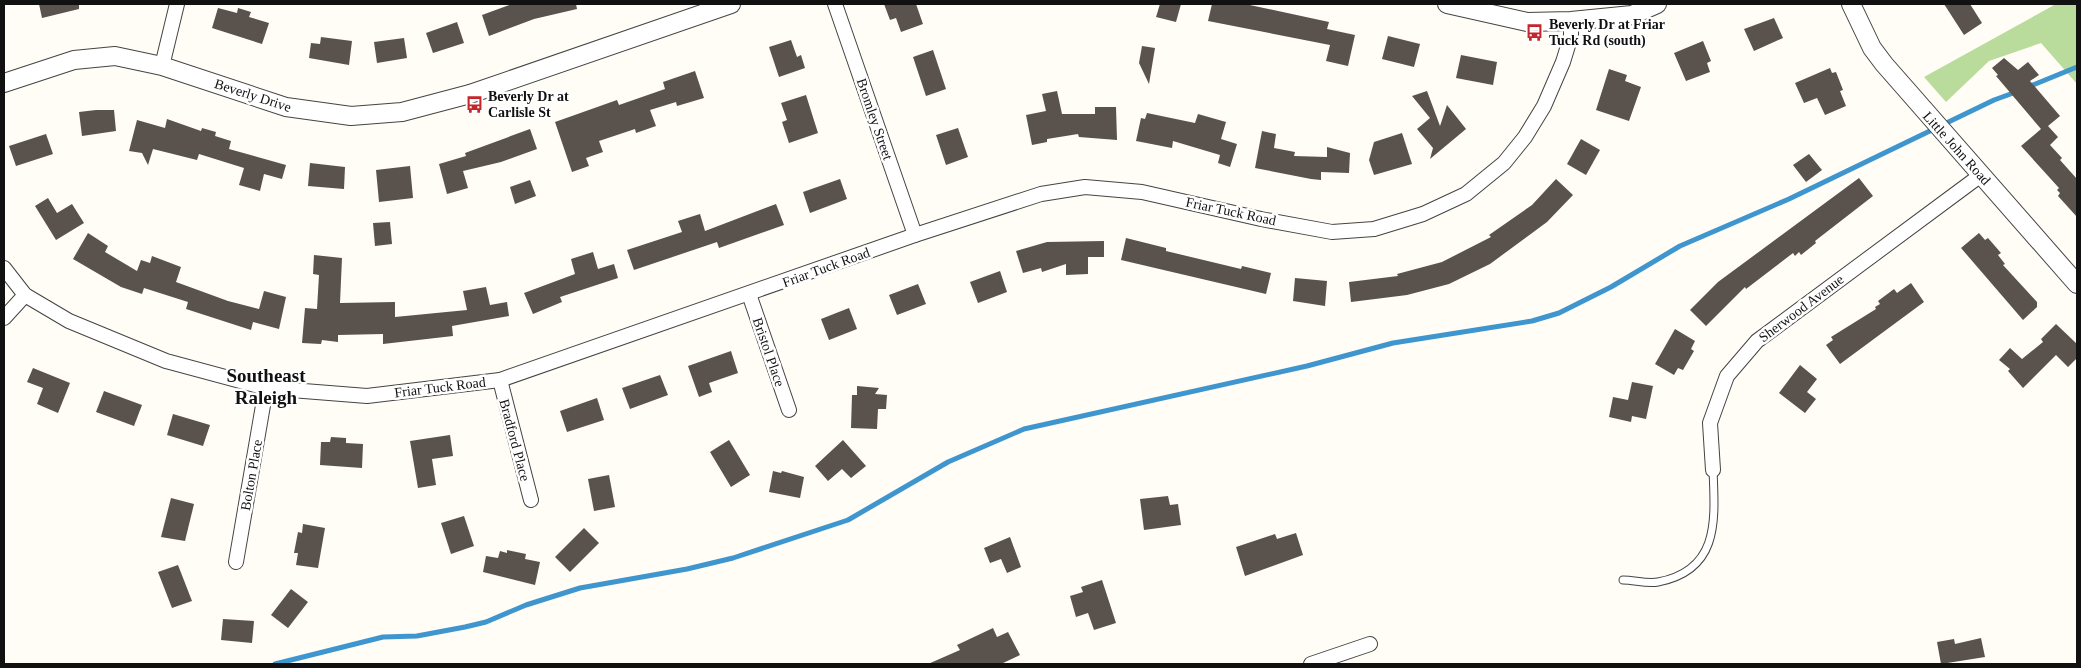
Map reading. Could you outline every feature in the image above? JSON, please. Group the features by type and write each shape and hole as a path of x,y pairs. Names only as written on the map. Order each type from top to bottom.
{"street":[{"path":"162,66 177,4"},
{"name":"Beverly Drive","path":"4,83 74,60 115,56 162,66 286,107 350,116 402,112 470,94 731,4"},
{"name":"Bromley Street","path":"836,4 915,235"},
{"path":"1447,4 1527,22 1571,21 1632,15 1657,4"},
{"name":"Little John Road","path":"1851,4 1872,48 1884,64 2077,284"},
{"name":"Friar Tuck Road","path":"4,268 25,295 69,321 166,362 266,388 367,396 500,380 915,235 1041,194 1085,186 1142,192 1262,219 1332,232 1374,229 1423,214 1466,194 1504,163 1525,138 1544,106 1563,62 1571,36 1571,21"},
{"name":"Sherwood Avenue","path":"1713,470 1710,423 1727,376 1757,340 1981,175"},
{"name":"Bristol Place","path":"749,294 789,410"},
{"path":"4,318 25,295"},
{"name":"Bradford Place","path":"500,380 531,500"},
{"name":"Bolton Place","path":"236,562 266,388"},
{"path":"1311,664 1370,644"}],"lane":[{"name":"Sherwood Avenue","path":"1623,580 1657,582 1689,572 1707,550 1715,511 1713,470"}],"green space":[{"path":"2056,4 2077,4 2077,84 2041,43 1989,61 1946,102 1924,77"}],"building":[{"path":"39,4 79,4 79,9 42,18"},
{"path":"512,4 576,4 577,9 534,19 489,36 482,15"},
{"path":"884,4 916,4 923,24 901,32 896,18 890,20"},
{"path":"1160,4 1181,4 1176,22 1156,17"},
{"path":"1212,4 1245,4 1329,22 1327,29 1355,35 1348,66 1326,61 1330,45 1208,21"},
{"path":"1944,4 1970,4 1982,23 1964,35"},
{"path":"218,8 237,13 238,8 251,12 249,17 269,23 262,44 212,28"},
{"path":"1774,18 1783,38 1754,51 1744,29"},
{"path":"457,22 464,43 433,53 426,33"},
{"path":"1388,36 1420,44 1414,67 1382,59"},
{"path":"321,37 352,41 349,65 309,58 311,43 320,44"},
{"path":"404,38 407,58 377,63 374,42"},
{"path":"791,40 797,57 801,55 805,68 779,77 769,47"},
{"path":"1703,41 1711,61 1707,63 1710,72 1686,81 1674,53"},
{"path":"1142,46 1155,48 1149,84 1139,63"},
{"path":"933,50 946,89 926,96 913,57"},
{"path":"1461,55 1497,62 1493,85 1456,78"},
{"path":"2004,58 2018,70 2028,62 2039,75 2030,81 2060,116 2048,126 2058,137 2050,145 2077,179 2077,217 2058,196 2060,193 2057,190 2059,188 2021,146 2041,129 1996,76 1998,75 1992,68"},
{"path":"1830,68 1832,73 1836,72 1843,90 1840,91 1846,106 1825,115 1817,98 1804,103 1795,83"},
{"path":"1609,69 1627,75 1625,81 1641,87 1629,121 1596,110"},
{"path":"695,71 704,98 677,106 676,102 650,110 656,126 636,133 635,129 599,141 603,152 586,158 589,166 572,172 555,122 617,100 619,105 665,89 663,82"},
{"path":"1057,91 1062,114 1095,114 1095,107 1116,107 1117,140 1079,137 1078,134 1047,139 1047,142 1032,145 1026,115 1046,111 1042,94"},
{"path":"1427,91 1440,126 1447,105 1466,129 1430,159 1433,148 1417,129 1430,118 1412,96"},
{"path":"806,95 818,133 789,143 782,122 787,120 781,103"},
{"path":"114,110 116,131 82,136 79,112"},
{"path":"1147,113 1195,123 1198,114 1226,122 1221,139 1237,144 1230,167 1218,163 1220,155 1173,141 1172,148 1136,141 1141,118 1145,119"},
{"path":"167,119 201,131 202,128 216,132 215,136 231,141 229,149 286,165 282,179 264,174 260,191 239,185 244,168 199,154 197,160 153,149 148,165 142,153 129,151 137,120 165,128"},
{"path":"958,128 968,157 946,165 936,135"},
{"path":"530,129 537,149 501,162 463,171 468,188 447,194 439,164 466,156 465,153"},
{"path":"1262,131 1276,134 1274,148 1295,152 1294,156 1327,157 1327,147 1350,153 1349,173 1321,172 1321,180 1255,168"},
{"path":"1402,133 1412,164 1374,175 1369,160 1374,142"},
{"path":"46,134 53,154 16,166 9,146"},
{"path":"1581,139 1600,150 1586,175 1567,164"},
{"path":"1809,154 1822,170 1806,182 1793,165"},
{"path":"310,163 345,167 344,189 308,186"},
{"path":"410,166 413,198 379,202 376,170"},
{"path":"1859,178 1873,196 1815,241 1816,243 1801,255 1799,252 1795,256 1793,253 1746,289 1745,287 1706,326 1690,310 1718,282"},
{"path":"840,179 847,199 810,213 803,192"},
{"path":"1556,179 1573,195 1547,222 1490,264 1449,284 1407,295 1351,302 1349,282 1398,276 1397,274 1442,262 1491,237 1489,235 1532,205"},
{"path":"530,180 536,196 515,204 510,187"},
{"path":"48,198 57,213 72,204 84,223 56,240 35,206"},
{"path":"776,204 784,225 719,248 717,242 634,270 627,250 682,232 678,221 700,214 705,231"},
{"path":"390,222 392,244 375,246 373,223"},
{"path":"88,233 108,246 105,252 137,271 141,260 150,263 152,256 181,267 176,282 228,301 259,309 264,291 286,297 279,329 253,322 251,330 186,309 188,302 144,288 142,294 121,287 73,259"},
{"path":"1979,233 1985,240 1988,238 2001,253 1998,255 2005,264 2003,265 2037,302 2037,307 2023,320 1961,248"},
{"path":"1126,238 1166,248 1166,251 1241,269 1242,266 1271,273 1266,294 1121,260"},
{"path":"1104,241 1104,257 1088,257 1088,274 1066,275 1066,264 1042,272 1041,268 1023,273 1016,251 1047,242"},
{"path":"593,252 598,269 614,264 618,278 560,297 562,302 533,314 524,293 575,274 571,259"},
{"path":"314,255 342,258 340,303 395,302 395,317 467,310 463,291 486,287 490,305 507,302 509,316 452,326 453,336 383,344 383,334 338,335 338,342 322,340 321,344 302,343 305,308 317,309 319,275 313,274"},
{"path":"1000,271 1007,292 978,303 970,282"},
{"path":"1295,278 1327,281 1325,306 1293,301"},
{"path":"1911,283 1924,302 1840,364 1826,345 1833,340 1831,337 1876,309 1875,307 1880,304 1878,301 1894,289 1897,293"},
{"path":"918,284 926,304 897,315 889,295"},
{"path":"849,308 857,329 829,340 821,319"},
{"path":"2056,324 2077,344 2077,358 2068,367 2056,355 2023,388 2008,371 2010,369 1999,360 2010,348 2022,359 2043,342 2041,339"},
{"path":"1675,329 1695,341 1691,349 1694,351 1683,370 1678,368 1674,375 1655,364"},
{"path":"731,351 738,373 709,383 712,392 699,397 688,366"},
{"path":"1800,365 1817,379 1807,392 1816,399 1805,413 1779,393"},
{"path":"33,368 70,383 58,413 37,404 43,388 27,382"},
{"path":"660,375 668,395 630,409 622,388"},
{"path":"1632,382 1653,386 1646,419 1632,416 1631,422 1609,417 1613,397 1628,400"},
{"path":"857,386 879,388 875,394 887,395 886,409 878,409 877,429 851,428 852,395 857,395"},
{"path":"104,391 142,405 134,426 96,412"},
{"path":"597,398 604,420 567,432 560,411"},
{"path":"173,414 210,425 203,446 167,435"},
{"path":"450,435 453,456 432,459 436,485 418,488 410,441"},
{"path":"331,437 346,438 346,443 363,444 362,468 320,465 321,442 330,442"},
{"path":"729,440 750,475 731,487 710,452"},
{"path":"843,440 866,466 851,478 842,469 828,481 815,466"},
{"path":"773,471 781,473 782,471 804,477 800,498 769,492"},
{"path":"609,475 615,507 594,511 588,479"},
{"path":"1168,496 1170,505 1178,504 1181,525 1144,530 1140,499"},
{"path":"171,498 194,504 185,541 161,537"},
{"path":"464,516 474,546 451,554 441,523"},
{"path":"303,524 325,528 318,568 296,565 298,553 294,553 298,532 302,533"},
{"path":"584,528 599,543 570,572 555,557"},
{"path":"1296,533 1303,555 1245,576 1236,547 1275,534 1277,539"},
{"path":"1010,537 1021,567 1007,573 1001,559 990,563 984,548"},
{"path":"507,550 526,554 525,559 540,562 535,585 483,572 486,556 498,558 500,551 507,553"},
{"path":"178,565 192,601 172,608 158,572"},
{"path":"1102,580 1116,623 1094,630 1088,613 1076,617 1070,596 1083,592 1081,587"},
{"path":"291,589 308,602 288,628 271,615"},
{"path":"223,619 254,621 252,643 221,640"},
{"path":"993,628 997,637 1008,632 1020,655 1001,664 928,664 960,650 957,645"},
{"path":"1981,638 1985,657 1941,664 1937,642 1954,639 1955,644"}],"waterway":[{"path":"2028,87 2077,67"},
{"path":"275,664 383,637 417,636 465,627 486,622 526,605 580,588 687,569 733,558 848,520 948,462 1024,429 1307,366 1393,343 1532,321 1559,313 1611,287 1680,246 1789,199 1994,100 2016,92"}],"place":[{"name":"Beverly Dr at Friar Tuck Rd (south)","path":"1535,32"},
{"name":"Beverly Dr at Carlisle St","path":"474,104"}],"district":[{"name":"Southeast Raleigh","path":"266,386"}]}
